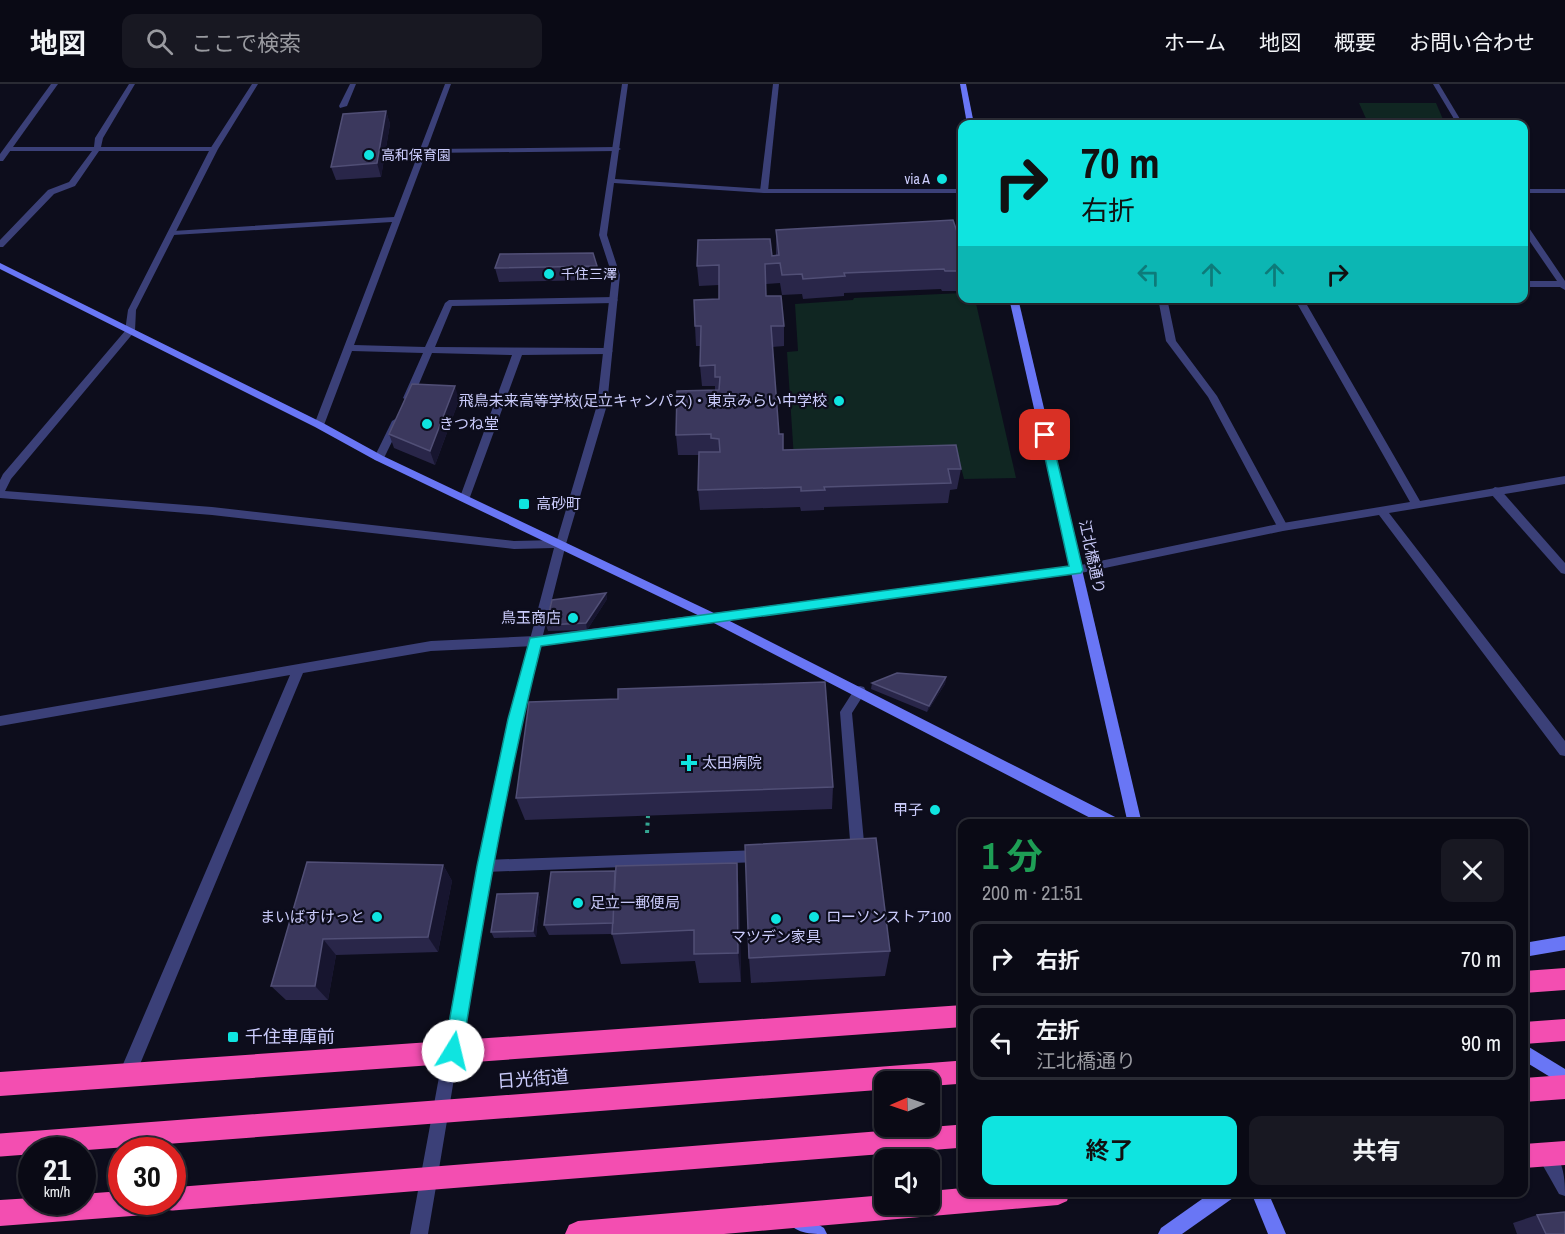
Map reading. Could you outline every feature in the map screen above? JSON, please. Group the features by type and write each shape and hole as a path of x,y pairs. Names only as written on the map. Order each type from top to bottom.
{"highway":[{"path":"1528,982 1565,979"},
{"path":"0,1084 958,1016"},
{"path":"1528,1033 1565,1030"},
{"name":"日光街道","path":"0,1145 958,1072"},
{"path":"1528,1090 1565,1087"},
{"path":"186,1198 958,1136"},
{"path":"940,1203 1005,1197"},
{"path":"0,1213 108,1205"},
{"path":"578,1234 874,1208"}],"street":[{"path":"0,159 55,84"},
{"path":"0,244 51,192 72,183 97,150 99,138 132,84"},
{"path":"255,84 214,149 132,310 130,331 8,477 0,492 212,511 514,545 561,544"},
{"path":"343,106 353,84"},
{"path":"319,425 448,84"},
{"path":"419,1234 485,866 515,719 561,544 602,405 616,275 603,235 613,181 625,84"},
{"path":"764,191 776,84"},
{"path":"963,84 970,120"},
{"path":"1436,84 1458,120"},
{"path":"8,149 214,149"},
{"path":"423,152 617,149"},
{"path":"613,181 764,191 958,191"},
{"path":"1528,190 1565,191"},
{"path":"173,233 398,219"},
{"path":"1528,233 1564,286"},
{"path":"0,266 319,425 379,458 465,497 712,617 1106,819"},
{"path":"1528,284 1564,286"},
{"path":"379,458 430,350 449,303 614,300"},
{"name":"江北橋通り","path":"1014,303 1134,819"},
{"path":"1163,303 1171,341 1212,396 1283,527"},
{"path":"1301,303 1417,505"},
{"path":"347,348 518,352 608,351"},
{"path":"465,497 518,352"},
{"path":"0,721 298,671 431,646 535,641 1076,570 1283,527 1565,480"},
{"path":"1495,491 1565,570"},
{"path":"1382,510 1565,751"},
{"path":"127,1075 298,671"},
{"path":"846,853 858,853 846,712 860,692"},
{"path":"485,866 776,856"},
{"path":"1528,949 1565,943"},
{"path":"1528,1055 1565,1078"},
{"path":"1545,1155 1565,1188"},
{"path":"1167,1234 1220,1197"},
{"path":"1261,1197 1277,1234"},
{"path":"792,1216 818,1234"}],"green space":[{"path":"1359,103 1436,103 1443,120 1367,120"},
{"path":"958,293 958,303 976,303 1016,478 964,479 958,456 794,459 787,352 798,351 795,304 853,300 854,298"}],"building":[{"path":"386,111 377,163 331,167 343,114"},
{"path":"953,220 958,234 958,271 945,271 944,269 844,273 845,276 803,279 802,274 782,275 780,263 765,264 766,296 781,296 784,326 771,326 779,434 783,434 783,450 956,445 961,469 948,469 951,483 824,487 825,490 801,491 801,487 698,490 699,452 720,452 719,439 711,438 711,434 676,435 677,391 719,390 720,377 715,377 715,365 700,366 701,326 695,326 694,300 719,299 719,265 697,266 698,240 770,239 772,256 779,255 776,230"},
{"path":"593,253 597,266 495,268 500,254"},
{"name":"きつね堂","path":"412,384 455,386 430,451 389,434"},
{"name":"鳥玉商店","path":"606,593 586,623 546,625 552,600"},
{"path":"897,673 946,677 929,706 872,683"},
{"path":"825,682 833,787 516,798 529,702 618,699 618,689"},
{"path":"876,838 890,951 749,958 745,845"},
{"name":"まいばすけっと","path":"307,862 443,865 428,937 323,939 315,986 271,986"},
{"path":"737,863 738,953 694,954 694,930 612,934 616,866"},
{"path":"615,871 613,923 544,925 551,872"},
{"path":"538,893 533,931 491,932 497,894"},
{"path":"1565,1212 1565,1234 1546,1234 1537,1215"}],"place":[{"name":"高和保育園","path":"369,155"},
{"name":"via A","path":"942,179"},
{"name":"千住三澤","path":"549,274"},
{"name":"飛鳥未来高等学校(足立キャンパス)・東京みらい中学校","path":"839,401"},
{"name":"きつね堂","path":"427,424"},
{"name":"高砂町","path":"524,504"},
{"name":"鳥玉商店","path":"573,618"},
{"name":"太田病院","path":"689,763"},
{"name":"甲子","path":"935,810"},
{"name":"足立一郵便局","path":"578,903"},
{"name":"まいばすけっと","path":"377,917"},
{"name":"ローソンストア100","path":"814,917"},
{"name":"マツデン家具","path":"776,919"},
{"name":"千住車庫前","path":"233,1037"}],"route":[{"path":"453,1051 485,866 515,719 535,641 1076,570 1045,435"}]}
